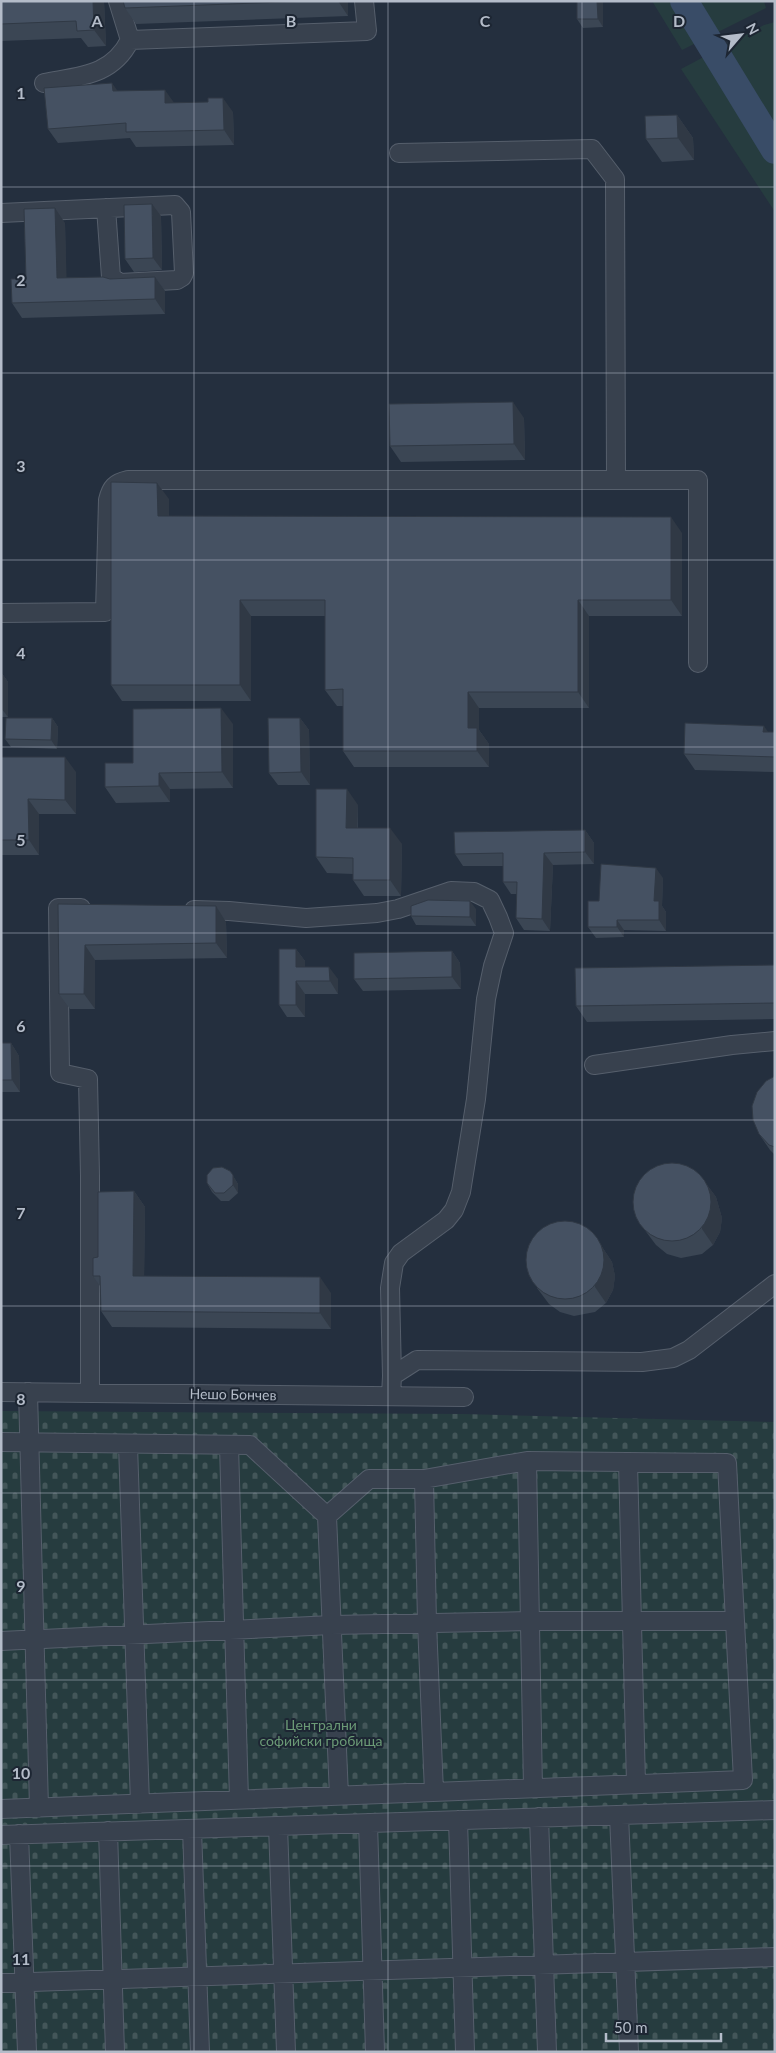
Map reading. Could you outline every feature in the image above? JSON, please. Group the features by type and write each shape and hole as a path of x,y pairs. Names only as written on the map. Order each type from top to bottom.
{"street":[{"path":"44,83 92,74 113,64 124,52 130,40 118,1"},
{"path":"130,40 368,31 364,1"},
{"path":"399,153 592,149 615,179 616,480"},
{"path":"1,213 106,208 175,205 179,207 184,273 182,277 177,280 120,283 115,281 111,277 106,208"},
{"path":"1,613 105,612 108,500 111,488 118,482 128,480 698,480 698,662"},
{"path":"182,910 229,911 306,918 377,913 398,909 452,891 474,892 490,900 498,917 504,933 493,966 486,999 477,1090 460,1192 454,1210 446,1220 400,1253 394,1263 390,1288 391,1396"},
{"path":"90,1393 88,1079 60,1073 58,908 96,908"},
{"path":"594,1065 732,1045 775,1041"},
{"path":"392,1376 417,1360 642,1362 673,1358 689,1350 775,1284"},
{"name":"Нешо Бончев","path":"1,1392 464,1397"},
{"path":"28,1392 33,1639 39,1808"},
{"path":"1,1442 250,1445 327,1516 339,1796"},
{"path":"128,1445 140,1804"},
{"path":"228,1445 239,1800"},
{"path":"1,1810 743,1780 733,1621 727,1463 527,1461 424,1479 369,1478 327,1516"},
{"path":"527,1461 533,1788"},
{"path":"628,1462 636,1784"},
{"path":"424,1479 427,1623 434,1792"},
{"path":"1,1641 332,1625 530,1621 733,1621"},
{"path":"1,1835 775,1810"},
{"path":"619,1815 628,2052"},
{"path":"539,1818 546,2052"},
{"path":"458,1820 465,2052"},
{"path":"368,1823 375,2052"},
{"path":"278,1826 286,2052"},
{"path":"192,1829 200,2052"},
{"path":"108,1832 116,2052"},
{"path":"19,1834 27,2052"},
{"path":"1,1983 775,1957"}],"green space":[{"path":"652,1 764,1 766,8 682,50"},
{"path":"775,22 775,212 681,69 764,25"},
{"name":"Централни софийски гробища","path":"1,1411 463,1414 775,1422 775,2052 1,2052"}],"building":[{"path":"1,1 93,1 94,30 77,31 76,21 1,24"},
{"path":"123,1 309,1 125,8"},
{"path":"577,1 597,1 598,19 577,19"},
{"path":"112,83 113,91 165,90 165,103 208,102 208,98 223,98 224,130 126,132 126,123 48,129 44,88"},
{"path":"677,115 678,138 646,139 645,116"},
{"path":"152,204 153,258 125,259 124,205"},
{"path":"55,208 57,278 103,277 110,279 155,277 155,299 12,303 11,279 26,279 24,209"},
{"path":"513,402 514,444 390,446 389,404"},
{"path":"111,482 157,483 158,516 671,517 671,600 578,600 578,692 468,692 468,728 477,728 477,751 343,751 343,689 325,690 325,600 240,600 240,685 111,685"},
{"path":"221,708 222,772 159,773 159,786 105,787 105,763 133,763 133,709"},
{"path":"6,718 52,718 51,740 5,739"},
{"path":"268,718 300,718 301,772 269,773"},
{"path":"685,723 764,726 763,732 775,732 775,757 684,754"},
{"path":"1,757 65,757 65,800 28,799 29,840 1,840"},
{"path":"316,789 347,789 346,828 390,828 390,880 353,880 353,858 316,857"},
{"path":"585,830 585,852 544,853 542,919 516,918 517,882 503,882 503,853 455,854 454,832"},
{"path":"601,864 656,868 654,901 659,901 659,920 617,920 617,927 588,927 588,901 599,901"},
{"path":"428,900 470,901 470,917 411,916 411,906"},
{"path":"58,904 216,906 216,943 85,945 84,994 59,994"},
{"path":"279,949 296,949 296,967 329,967 330,981 296,981 296,1005 279,1005"},
{"path":"452,951 452,977 354,979 354,953"},
{"path":"775,965 775,1003 576,1006 575,968"},
{"path":"1,1043 11,1043 12,1080 1,1080"},
{"path":"775,1076 775,1147 769,1145 759,1134 753,1120 752,1106 757,1092 766,1081"},
{"path":"672,1163 687,1166 704,1180 708,1187 711,1202 708,1217 694,1234 687,1238 672,1241 657,1238 640,1224 636,1217 633,1202 636,1187 650,1170 657,1166"},
{"path":"222,1167 233,1175 233,1185 224,1193 215,1193 207,1183 207,1175 213,1168"},
{"path":"134,1191 133,1276 320,1277 320,1313 101,1311 100,1276 93,1276 93,1258 98,1257 98,1192"},
{"path":"565,1221 580,1224 597,1238 601,1245 604,1260 601,1275 587,1292 580,1296 565,1299 550,1296 533,1282 529,1275 526,1260 529,1245 543,1228 550,1224"}],"waterway":[{"path":"684,1 775,150"}]}
